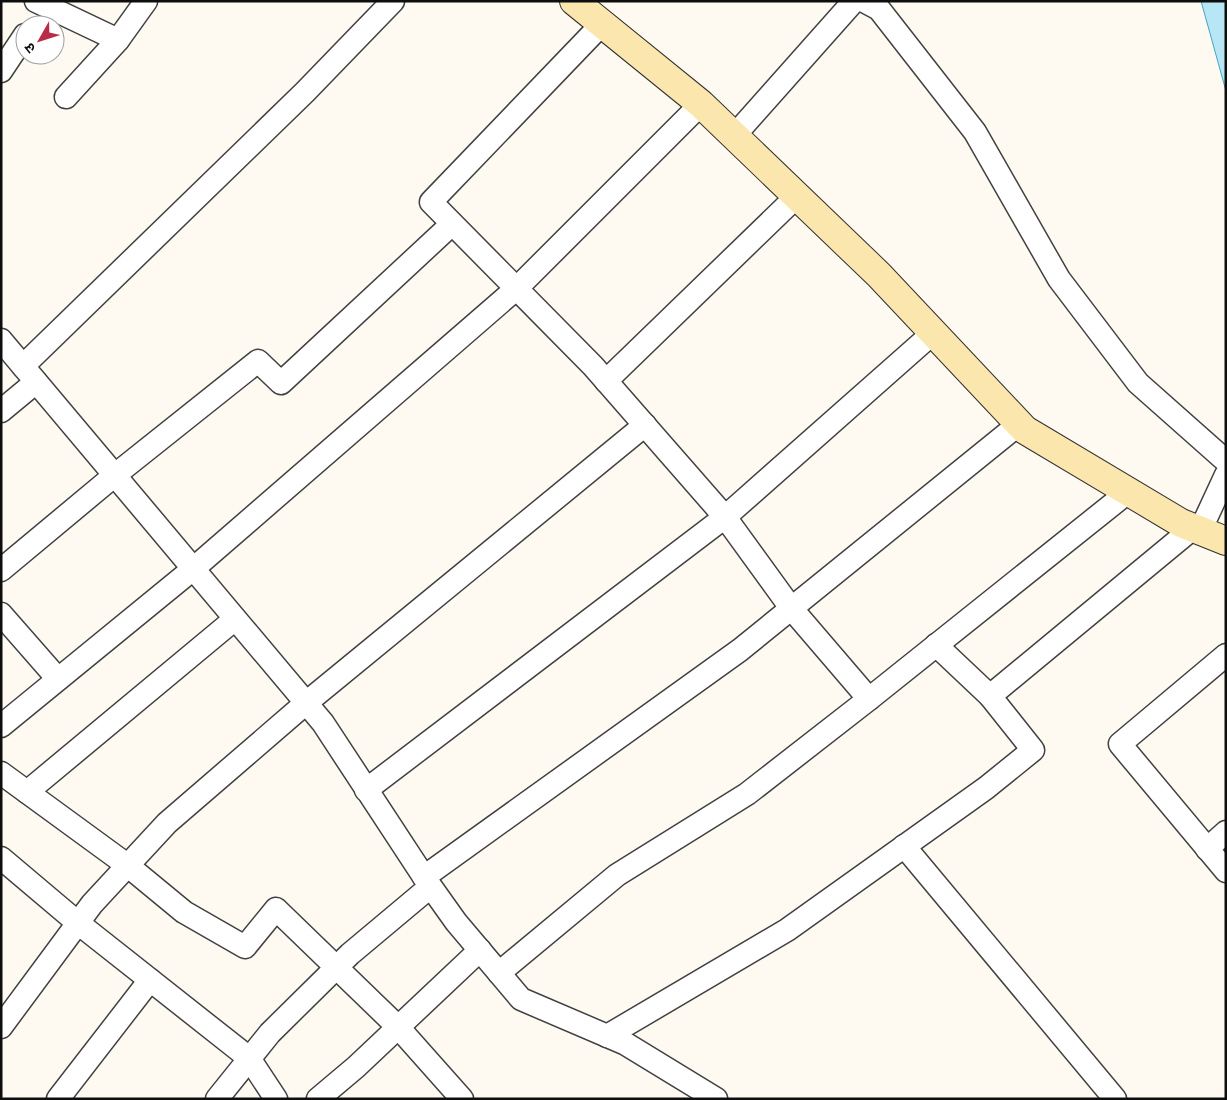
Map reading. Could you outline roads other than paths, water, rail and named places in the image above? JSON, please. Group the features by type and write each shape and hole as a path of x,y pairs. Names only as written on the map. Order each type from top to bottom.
{"main road":[{"path":"590,10 701,104 797,196 879,276 1025,430 1180,523 1226,541"}],"street":[{"path":"66,97 118,40 146,1"},
{"path":"1,411 29,374 393,1"},
{"path":"734,136 854,1"},
{"path":"864,1 879,10 975,132 1059,279 1138,383 1226,461"},
{"path":"36,15 40,3 118,40"},
{"path":"590,10 431,202 606,380 725,517 791,608 869,699"},
{"path":"1,71 15,50"},
{"path":"1,726 192,569 517,288 701,104"},
{"path":"606,380 797,196"},
{"path":"1,570 114,475 258,361 281,383 452,224"},
{"path":"366,790 725,517 933,332"},
{"path":"1,340 323,723 427,882 456,922 521,999 626,1044 716,1099"},
{"path":"217,1099 270,1033 427,882 740,650 1020,424"},
{"path":"1,1027 92,904 167,823 306,703 645,425"},
{"path":"990,696 1196,529 1226,475"},
{"path":"499,973 617,875 747,794 1128,492"},
{"path":"1,614 58,679"},
{"path":"27,792 235,619"},
{"path":"607,1036 787,930 986,788 1033,750 990,696 936,645"},
{"path":"1226,655 1120,744 1226,872"},
{"path":"1,772 127,865 184,912 245,948 276,909 398,1027 462,1099"},
{"path":"1207,849 1226,832"},
{"path":"904,846 1115,1099"},
{"path":"1,858 78,923 250,1058 276,1099"},
{"path":"318,1099 356,1067 480,950"},
{"path":"58,1099 150,980"}],"water":[{"path":"1201,1 1226,1 1226,91"}]}
